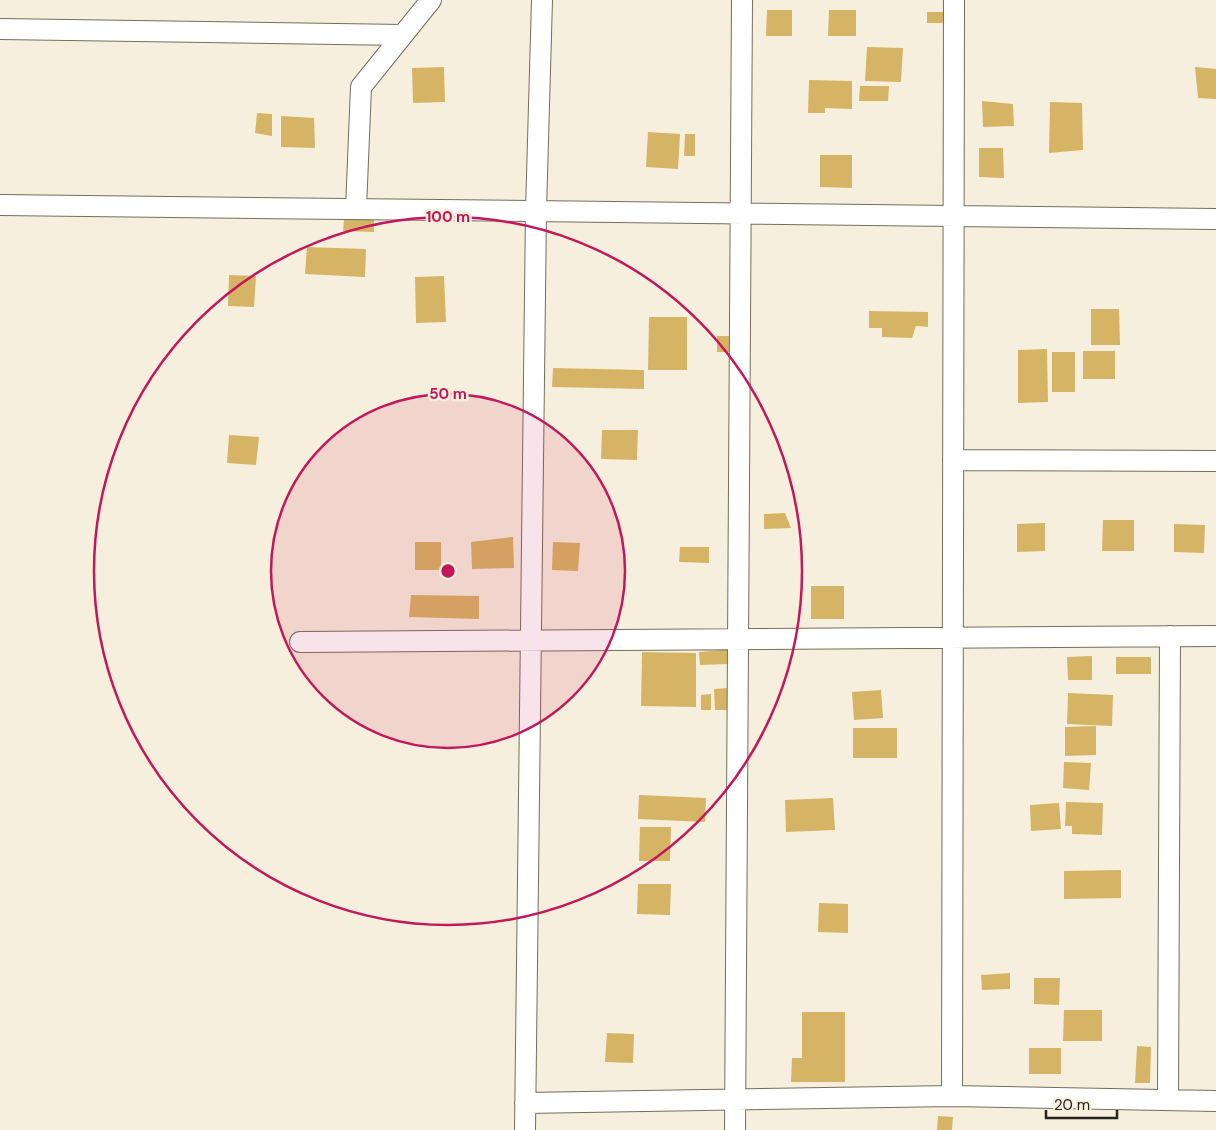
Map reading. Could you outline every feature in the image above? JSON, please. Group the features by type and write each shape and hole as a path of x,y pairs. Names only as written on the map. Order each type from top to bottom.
{"street":[{"path":"356,209 361,88 431,0"},
{"path":"525,1130 536,211 542,0"},
{"path":"735,1130 742,0"},
{"path":"952,1096 954,0"},
{"path":"0,30 403,35"},
{"path":"0,205 1216,219"},
{"path":"953,460 1216,462"},
{"path":"1168,1100 1170,636"},
{"path":"300,642 1216,636"},
{"path":"525,1103 952,1096 1216,1101"}],"building":[{"path":"767,10 792,10 792,36 766,36"},
{"path":"829,10 856,10 856,36 828,36"},
{"path":"927,12 946,12 946,23 927,23"},
{"path":"867,47 903,48 901,82 865,81"},
{"path":"444,67 445,102 413,103 412,68"},
{"path":"1195,67 1216,69 1216,99 1198,98"},
{"path":"809,80 852,81 852,109 825,108 825,113 808,113"},
{"path":"860,86 889,86 888,101 859,101"},
{"path":"982,101 1013,104 1014,126 983,127"},
{"path":"1050,102 1082,103 1083,150 1049,153"},
{"path":"257,113 272,114 272,136 255,133"},
{"path":"281,116 314,118 315,148 281,147"},
{"path":"648,132 680,134 678,169 646,167"},
{"path":"685,134 695,134 695,156 684,156"},
{"path":"979,148 1003,148 1004,178 979,177"},
{"path":"820,155 852,155 852,188 820,187"},
{"path":"344,220 374,220 374,232 343,231"},
{"path":"307,247 366,249 365,277 305,274"},
{"path":"229,275 256,276 254,307 228,306"},
{"path":"444,276 446,322 416,323 415,277"},
{"path":"1091,309 1119,309 1120,345 1091,345"},
{"path":"869,311 928,312 928,327 916,326 912,338 882,337 882,328 869,328"},
{"path":"649,317 687,317 687,370 648,370"},
{"path":"717,336 730,336 730,352 717,352"},
{"path":"1047,349 1048,402 1018,403 1018,350"},
{"path":"1083,351 1115,351 1115,379 1083,379"},
{"path":"1052,352 1075,352 1075,392 1052,392"},
{"path":"553,368 644,370 644,389 552,387"},
{"path":"602,430 638,430 637,460 601,459"},
{"path":"229,435 259,437 256,465 227,463"},
{"path":"785,513 791,528 764,529 764,514"},
{"path":"1103,520 1134,520 1134,551 1102,551"},
{"path":"1045,523 1045,551 1017,552 1017,524"},
{"path":"1174,524 1205,525 1204,553 1174,552"},
{"path":"513,537 514,568 472,569 471,542"},
{"path":"415,542 441,542 441,570 415,570"},
{"path":"553,542 580,543 578,571 552,570"},
{"path":"680,547 709,547 709,563 679,562"},
{"path":"811,586 844,586 844,619 811,619"},
{"path":"411,595 479,596 479,619 409,617"},
{"path":"727,650 728,664 700,665 699,652"},
{"path":"642,652 696,653 696,707 641,706"},
{"path":"1092,656 1092,680 1068,680 1067,657"},
{"path":"1116,657 1151,657 1151,674 1116,674"},
{"path":"727,688 729,710 715,710 714,689"},
{"path":"881,690 883,718 854,720 852,692"},
{"path":"1068,693 1113,695 1112,726 1067,724"},
{"path":"711,694 711,710 701,710 701,695"},
{"path":"1096,726 1096,755 1065,756 1065,727"},
{"path":"853,728 897,728 897,758 853,758"},
{"path":"1064,762 1091,763 1089,790 1063,788"},
{"path":"639,795 706,798 705,822 638,819"},
{"path":"833,798 835,830 786,832 785,800"},
{"path":"1066,802 1103,803 1102,835 1072,834 1072,826 1065,826"},
{"path":"1059,803 1061,829 1031,831 1030,805"},
{"path":"640,827 671,827 670,861 639,861"},
{"path":"1121,870 1121,898 1064,899 1064,871"},
{"path":"638,884 671,884 670,915 637,914"},
{"path":"819,903 848,904 848,933 818,932"},
{"path":"1010,973 1010,989 982,990 981,975"},
{"path":"1034,978 1060,978 1059,1005 1034,1004"},
{"path":"1064,1010 1102,1010 1102,1041 1063,1041"},
{"path":"802,1012 845,1012 845,1082 791,1082 792,1058 802,1058"},
{"path":"607,1033 634,1034 633,1063 605,1062"},
{"path":"1137,1046 1151,1047 1150,1083 1135,1083"},
{"path":"1029,1048 1061,1048 1061,1074 1029,1074"},
{"path":"938,1116 953,1117 952,1130 937,1130"}]}
